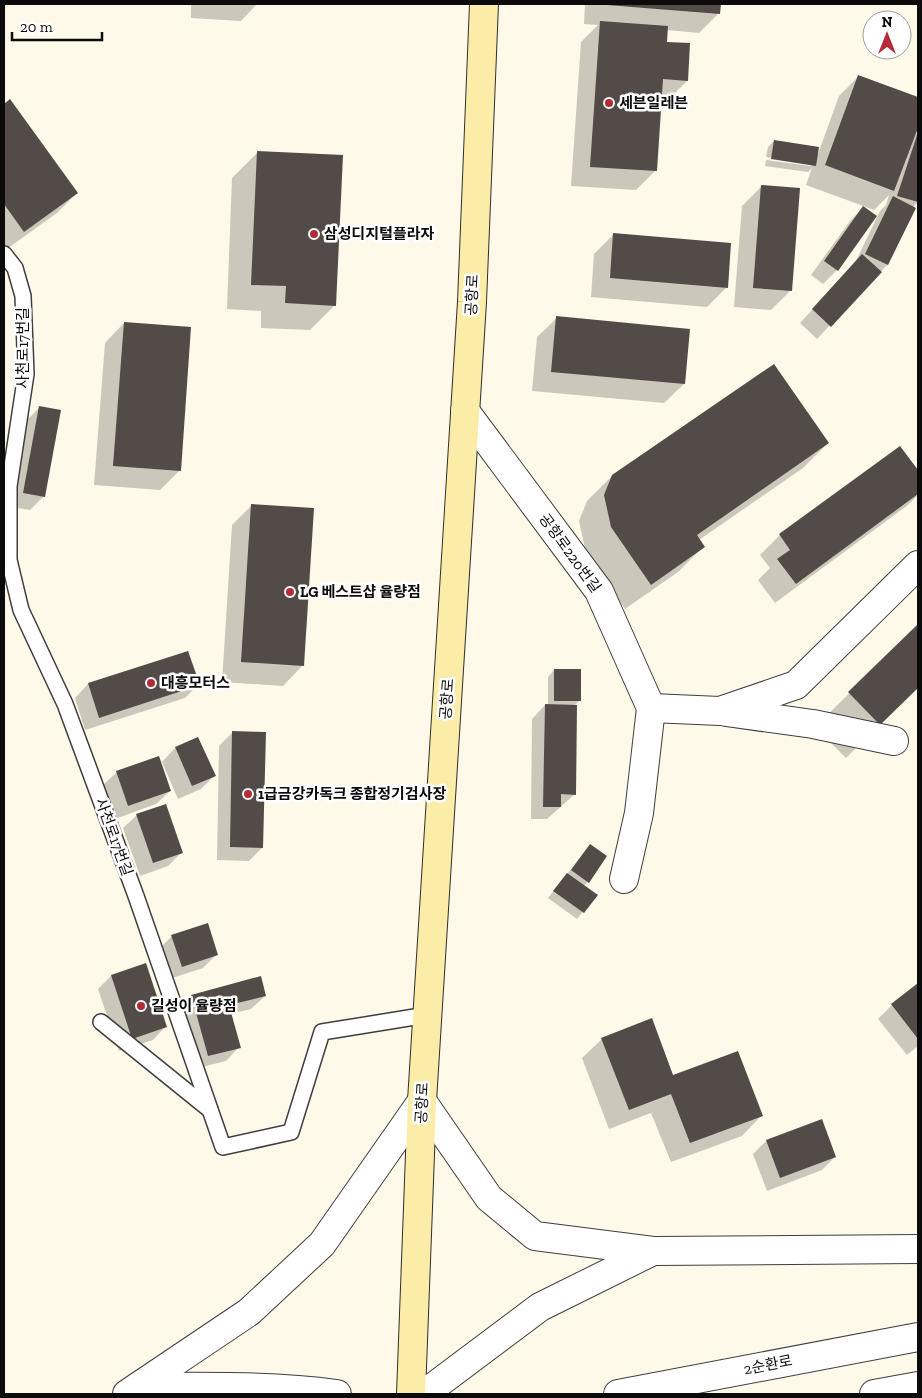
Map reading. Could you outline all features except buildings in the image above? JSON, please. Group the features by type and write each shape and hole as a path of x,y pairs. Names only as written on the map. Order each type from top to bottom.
{"main road":[{"name":"공항로","path":"411,1394 422,1101 472,302 484,4"}],"street":[{"name":"공항로220번길","path":"465,411 599,591 651,708"},
{"path":"720,711 796,685 918,565"},
{"path":"624,879 639,813 651,708 720,711 813,724 894,741"},
{"path":"132,1390 249,1312 322,1244 422,1101 488,1198 535,1236 654,1251 918,1249"},
{"path":"424,1394 540,1307 654,1251"},
{"name":"2순환로","path":"618,1394 918,1337"},
{"path":"874,1394 918,1386"},
{"path":"132,1390 247,1387 306,1390 337,1394"}],"lane":[{"name":"사천로17번길","path":"4,254 14,268 23,296 26,374 8,486 8,560 20,610 65,704 136,896 223,1148 291,1132 322,1032 427,1015"},
{"path":"101,1022 210,1110"}],"place":[{"name":"세븐일레븐","path":"609,103"},
{"name":"삼성디지털플라자","path":"314,234"},
{"name":"LG 베스트샵 율량점","path":"290,592"},
{"name":"대흥모터스","path":"151,683"},
{"name":"1급금강카독크 종합정기검사장","path":"248,794"},
{"name":"길성이 율량점","path":"141,1006"}]}
